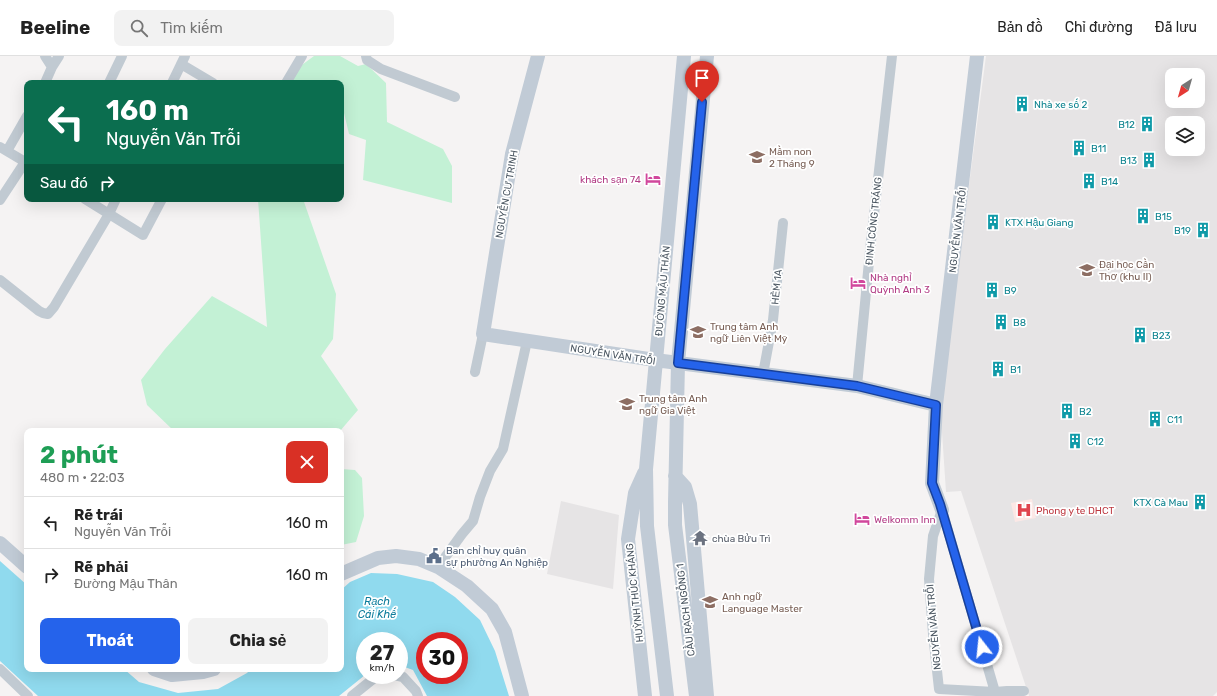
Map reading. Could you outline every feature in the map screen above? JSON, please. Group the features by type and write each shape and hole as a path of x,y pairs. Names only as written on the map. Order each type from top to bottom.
{"street":[{"path":"45,56 52,67"},
{"path":"46,80 58,56"},
{"path":"110,80 122,56"},
{"path":"288,80 302,56"},
{"path":"366,56 367,60 381,69 455,97"},
{"name":"NGUYỄN CƯ TRINH","path":"475,372 483,334 512,154 538,56"},
{"name":"ĐƯỜNG MẬU THÂN","path":"667,696 648,526 646,469 684,56"},
{"path":"707,56 678,363 676,476 685,487 690,504 708,696"},
{"name":"ĐINH CÔNG TRÁNG","path":"857,386 871,241 892,56"},
{"name":"NGUYỄN VĂN TRỖI","path":"977,56 936,405 932,483 942,510 995,692"},
{"path":"173,80 183,60 209,80"},
{"path":"24,120 3,149 24,161"},
{"path":"0,200 24,165"},
{"path":"90,202 143,235 160,202"},
{"path":"0,280 39,311 48,314 54,307 115,202"},
{"name":"HẺM 1A","path":"764,374 773,320 783,223"},
{"path":"438,567 473,520 490,471 503,449 527,341 483,334"},
{"name":"NGUYỄN VĂN TRỖI","path":"527,341 655,360 857,386 936,405"},
{"name":"HUỲNH THÚC KHÁNG","path":"645,696 628,539 636,494 646,469"},
{"name":"CẦU RẠCH NGỖNG 1","path":"676,476 675,525 696,696"},
{"name":"NGUYỄN VĂN TRỖI","path":"942,510 933,536 929,580 932,634 939,689 995,692 1024,691"},
{"path":"0,543 24,564"},
{"path":"344,572 378,558 396,556 419,559 438,567 467,586 492,609 505,632 522,696"},
{"path":"0,669 28,696"},
{"path":"163,672 172,675 202,672"},
{"path":"408,682 416,691 418,696"},
{"path":"352,696 367,684"}],"shaded area":[{"name":"Đại học Cần Thơ (khu II)","path":"986,56 1217,56 1217,692 1213,696 1029,696 961,491 946,492 941,417 942,391"},
{"name":"Phong y te DHCT","path":"1032,499 1036,518 1015,522 1011,503"},
{"path":"561,501 619,515 613,589 547,574"}],"green space":[{"path":"314,56 340,56 358,66 366,64 386,83 387,122 443,149 452,166 452,203 363,180 366,140 349,134 344,113 344,80 293,80 295,70"},
{"path":"258,202 304,202 336,294 333,339 321,356 358,410 343,428 171,428 147,405 141,380 165,349 212,296 267,327"},
{"path":"344,469 355,470 362,478 364,516 356,542 344,544"}],"water":[{"name":"Rạch Cái Khế","path":"0,561 24,582 24,672 127,672 139,682 178,693 218,689 248,672 344,672 344,587 350,582 371,573 397,574 433,582 455,597 480,620 495,651 509,696 427,696 421,684 468,684 468,632 416,632 416,676 413,670 408,668 408,632 356,632 356,682 339,696 38,696 0,661"}],"place":[{"name":"Nhà xe số 2","path":"1022,104"},
{"name":"B12","path":"1147,124"},
{"name":"B11","path":"1079,148"},
{"name":"Mầm non 2 Tháng 9","path":"757,157"},
{"name":"B13","path":"1149,160"},
{"name":"khách sạn 74","path":"653,179"},
{"name":"B14","path":"1089,181"},
{"name":"B15","path":"1143,216"},
{"name":"KTX Hậu Giang","path":"993,222"},
{"name":"B19","path":"1203,230"},
{"name":"Đại học Cần Thơ (khu II)","path":"1087,270"},
{"name":"Nhà nghỉ Quỳnh Anh 3","path":"858,283"},
{"name":"B9","path":"992,290"},
{"name":"B8","path":"1001,322"},
{"name":"Trung tâm Anh ngữ Liên Việt Mỹ","path":"698,332"},
{"name":"B23","path":"1140,335"},
{"name":"B1","path":"998,369"},
{"name":"Trung tâm Anh ngữ Gia Việt","path":"627,404"},
{"name":"B2","path":"1067,411"},
{"name":"C11","path":"1155,419"},
{"name":"C12","path":"1075,441"},
{"name":"KTX Cà Mau","path":"1200,502"},
{"name":"Phong y te DHCT","path":"1024,510"},
{"name":"Welkomm Inn","path":"862,519"},
{"name":"chùa Bửu Trì","path":"700,538"},
{"name":"Ban chỉ huy quân sự phường An Nghiệp","path":"434,556"},
{"name":"Anh ngữ Language Master","path":"710,602"}],"route":[{"path":"702,102 678,363 857,386 936,405 932,483 940,504 982,647"}]}
